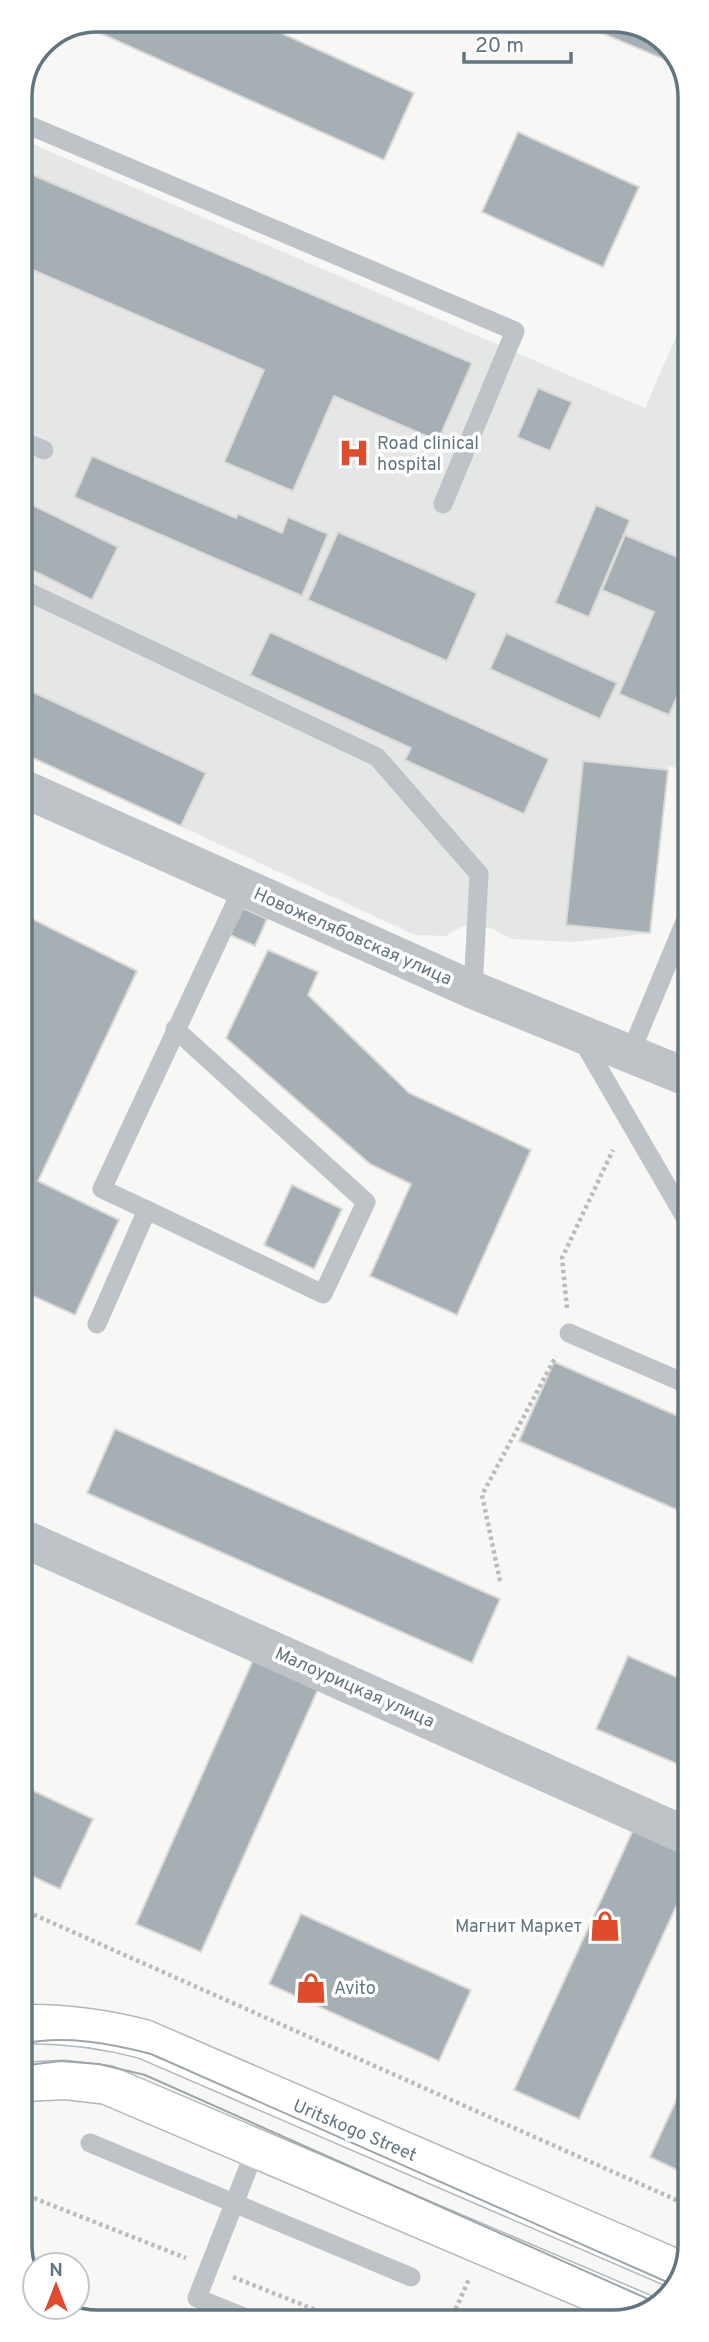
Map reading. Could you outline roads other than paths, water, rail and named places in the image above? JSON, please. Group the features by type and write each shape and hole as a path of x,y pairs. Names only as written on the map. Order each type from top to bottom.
{"main road":[{"path":"32,2006 104,2029"},
{"name":"Uritskogo Street","path":"32,2024 63,2023 144,2039 674,2267"},
{"path":"32,2048 107,2085 630,2308"},
{"path":"32,2082 65,2080 107,2085"}],"street":[{"name":"Новожелябовская улица","path":"32,792 473,990 678,1074"},
{"name":"Малоурицкая улица","path":"32,1542 678,1832"}],"lane":[{"path":"32,127 515,331 443,504"},
{"path":"32,445 44,450"},
{"path":"32,594 377,757 479,874 473,990"},
{"path":"175,1029 366,1202 323,1294 102,1189 175,1029 243,887"},
{"path":"630,1054 678,938"},
{"path":"577,1032 678,1205"},
{"path":"97,1324 148,1210"},
{"path":"569,1333 678,1380"},
{"path":"90,2143 411,2277"},
{"path":"226,2310 197,2298 256,2148"}],"tram line":[{"path":"32,2042 86,2041 151,2054 666,2282"},
{"path":"32,2065 60,2061 99,2064 145,2075 649,2300"}],"place":[{"name":"Road clinical hospital","path":"354,453"},
{"name":"Магнит Маркет","path":"605,1926"},
{"name":"Avito","path":"311,1988"}]}
